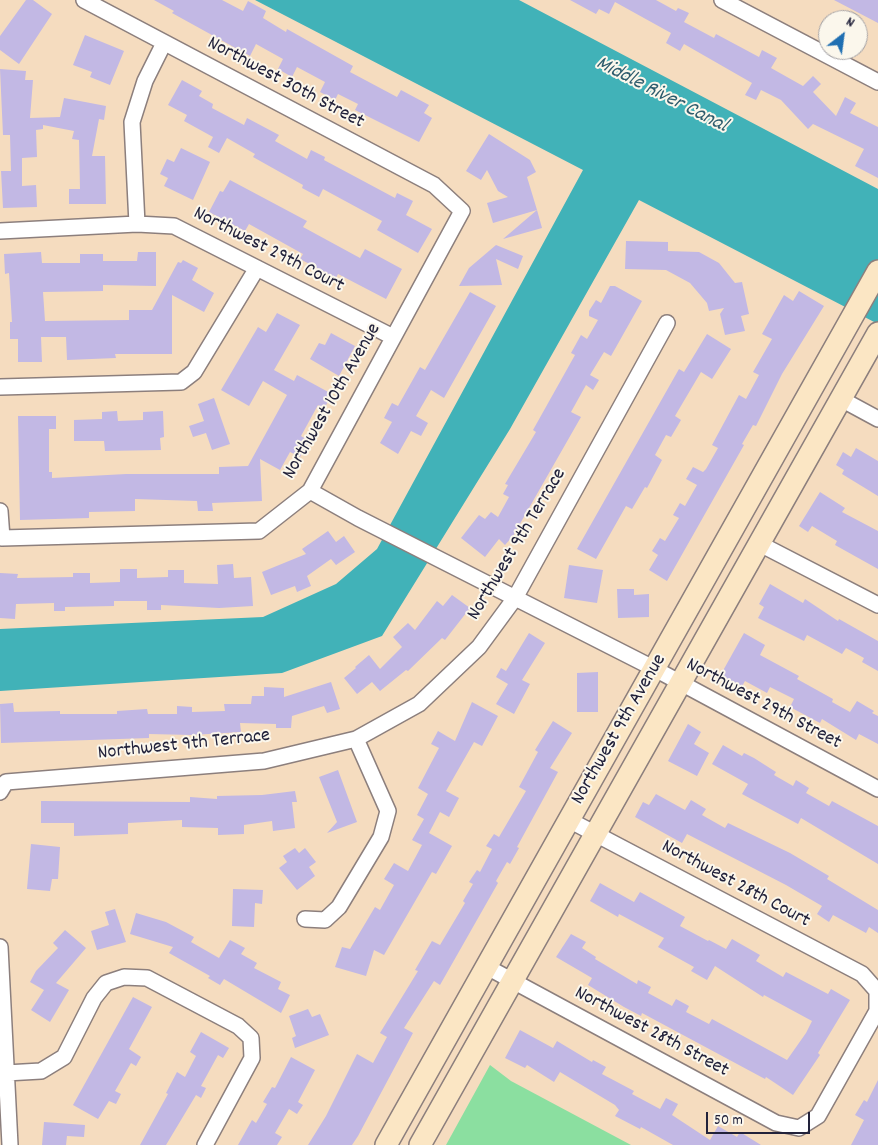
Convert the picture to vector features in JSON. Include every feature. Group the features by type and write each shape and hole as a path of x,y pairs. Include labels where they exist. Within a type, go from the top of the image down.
{"main road":[{"name":"Northwest 9th Avenue","path":"386,1145 878,271"},
{"path":"841,399 837,388 837,378 849,322"},
{"name":"Northwest 9th Avenue","path":"420,1145 514,982 878,333"}],"street":[{"name":"Northwest 30th Street","path":"84,0 434,185 462,211"},
{"path":"722,0 878,82"},
{"path":"137,224 132,122 145,81 164,43"},
{"name":"Northwest 10th Avenue","path":"0,511 2,538 259,531 310,490 462,211"},
{"name":"Northwest 29th Court","path":"0,231 137,224 174,226 393,337"},
{"path":"0,387 182,382 194,372 257,268"},
{"name":"Northwest 9th Terrace","path":"0,792 6,782 264,761 356,739 418,704 480,647 515,598 667,323"},
{"path":"841,399 878,419"},
{"name":"Northwest 29th Street","path":"310,490 358,518 454,565 655,669 878,789"},
{"path":"760,544 878,605"},
{"path":"304,919 325,920 339,907 381,837 388,810 356,739"},
{"name":"Northwest 28th Court","path":"570,820 862,974 877,991"},
{"path":"0,948 10,1145"},
{"name":"Northwest 28th Street","path":"487,967 776,1123 799,1128 818,1116 877,1011 877,991"},
{"path":"6,1073 41,1071 64,1057 94,998 106,983 124,977 147,978 238,1026 251,1038 252,1058 205,1145"}],"green space":[{"path":"490,1065 511,1081 631,1145 446,1145"}],"water":[{"name":"Middle River Canal","path":"255,0 519,0 878,189 878,324 639,200 510,429 382,636 282,673 0,691 0,629 263,617 336,584 377,549 583,170"}],"building":[{"path":"26,0 33,0 52,14 19,64 0,50 0,36"},
{"path":"154,0 222,0 243,11 248,1 266,11 263,18 286,32 287,29 353,66 350,72 397,97 401,90 429,105 424,113 432,118 419,142 355,110 358,104 338,94 335,100 320,92 325,82 297,67 292,77 278,69 283,59 256,44 250,56 172,13 174,11"},
{"path":"570,0 656,0 676,11 678,8 689,13 684,22 714,38 716,34 759,57 762,50 777,58 771,68 803,86 813,76 821,84 813,92 836,116 845,97 856,103 850,113 878,127 878,178 855,166 864,149 813,124 808,129 781,100 761,90 756,100 745,95 752,83 684,44 680,51 666,43 671,33 615,2 609,14 599,9 596,14"},
{"path":"834,0 878,0 878,23 868,18 868,10 853,10"},
{"path":"85,35 124,51 110,85 90,77 92,72 73,65"},
{"path":"0,69 26,71 25,80 33,80 30,118 60,117 64,98 106,106 104,120 99,119 92,156 105,156 106,204 69,204 69,189 80,189 79,140 72,139 74,131 43,125 43,129 36,130 37,157 22,158 22,186 36,185 37,207 3,208 1,171 11,171 10,135 3,135"},
{"path":"182,80 202,91 199,96 213,104 212,108 244,125 247,118 279,135 275,141 307,159 311,150 325,157 324,160 395,198 397,193 413,201 406,215 432,229 418,253 377,230 382,221 323,189 319,197 302,188 303,185 253,157 255,154 227,138 219,153 208,147 213,137 184,121 187,115 168,105"},
{"path":"489,134 530,160 536,172 527,177 537,210 493,223 487,203 508,197 498,191 487,170 481,180 466,171"},
{"path":"181,148 210,162 193,200 164,186 168,178 160,174 167,159 174,162"},
{"path":"230,180 307,221 303,227 360,258 365,249 402,269 386,299 338,274 336,278 300,259 303,254 249,224 245,231 209,212 220,191 223,192"},
{"path":"537,210 542,228 503,239"},
{"path":"626,241 668,242 668,251 699,252 719,263 735,283 742,282 749,314 741,316 745,331 725,335 720,314 724,308 709,311 707,303 690,283 666,270 625,269"},
{"path":"496,245 523,256 518,269 496,259 502,285 459,286 469,268"},
{"path":"41,252 42,263 80,263 80,254 103,254 103,261 137,261 138,252 156,252 156,286 103,285 103,291 43,292 45,321 129,320 129,310 152,310 178,262 181,263 183,260 198,268 192,280 214,293 204,312 172,295 172,354 115,354 116,358 67,360 66,337 41,337 42,362 18,362 18,339 10,339 10,322 12,322 9,273 5,274 4,254"},
{"path":"610,286 615,286 642,301 611,356 604,352 590,375 599,380 593,390 586,385 571,412 581,417 513,536 505,545 499,539 485,557 461,538 479,515 485,519 491,512 498,517 509,497 503,494 508,485 505,484 536,432 533,430 575,355 571,353 581,335 587,339 598,320 589,316 589,311 596,300 601,303"},
{"path":"799,291 824,306 782,374 756,426 753,425 742,444 744,445 667,581 649,570 658,555 652,551 660,538 665,541 679,518 673,515 680,503 685,506 697,485 686,479 693,467 703,472 706,469 718,448 712,445 739,395 746,399 759,375 753,372 772,339 762,334 784,295 793,301"},
{"path":"470,292 496,306 444,398 431,390 416,416 428,423 421,436 411,431 398,454 380,443 392,422 384,418 392,403 398,406 420,367 425,370"},
{"path":"277,313 300,325 274,370 294,381 297,375 332,394 324,409 318,405 301,436 309,441 300,457 290,452 280,470 260,459 262,501 212,503 213,511 198,511 197,501 135,499 135,511 89,512 89,518 20,520 18,416 56,416 56,429 49,429 49,472 52,472 52,478 126,474 219,474 219,467 248,466 287,395 263,381 249,406 221,390 258,327 266,332"},
{"path":"331,333 355,346 339,376 310,359 319,343 325,345"},
{"path":"707,334 731,349 712,379 701,372 675,416 681,420 671,437 666,435 655,455 662,460 647,488 645,487 632,509 626,506 596,559 577,549 679,369 684,372"},
{"path":"214,398 230,444 212,450 206,433 193,437 189,426 204,421 198,404"},
{"path":"117,411 118,421 143,420 143,412 163,411 164,437 160,438 161,450 105,451 104,441 74,441 74,420 102,419 102,412"},
{"path":"856,448 878,461 878,496 842,474 844,470 836,465 843,452 851,457"},
{"path":"820,492 845,508 842,512 878,531 878,569 835,545 837,541 812,526 808,532 799,526"},
{"path":"328,531 336,542 344,536 355,552 336,565 331,559 307,576 311,586 297,592 295,586 271,595 262,572 306,554 302,549"},
{"path":"233,564 234,578 251,577 253,606 219,608 161,605 161,610 147,610 147,601 114,601 114,606 65,607 65,611 54,611 54,603 16,604 15,619 0,618 0,573 18,574 17,578 73,577 73,573 90,573 90,583 120,582 120,569 137,569 137,578 168,577 168,570 184,570 184,583 218,584 217,565"},
{"path":"569,565 603,570 597,603 564,598"},
{"path":"770,584 803,603 805,599 838,621 839,619 878,641 878,671 862,662 864,658 846,648 842,654 807,635 804,641 758,618 764,607 759,604"},
{"path":"617,589 634,589 634,595 649,594 649,617 618,618"},
{"path":"452,595 470,608 445,640 442,638 408,671 406,670 380,691 372,682 357,694 344,678 369,655 380,669 402,647 393,637 408,623 415,630 437,601 443,606"},
{"path":"529,633 545,643 522,680 530,684 514,714 496,704 508,684 496,677 501,668 506,671"},
{"path":"744,633 765,645 760,655 799,676 797,679 833,699 832,702 850,712 857,701 874,711 872,713 878,716 878,744 859,734 856,740 822,719 820,723 790,707 794,699 770,687 767,693 745,681 741,688 720,676"},
{"path":"598,672 598,712 577,712 577,673"},
{"path":"331,682 340,709 327,713 324,706 292,716 291,728 276,728 276,724 240,723 241,732 192,735 149,734 149,738 1,743 0,704 13,703 14,712 60,711 60,714 117,714 117,711 147,709 148,714 177,714 177,706 192,707 192,712 225,711 224,704 251,704 252,696 264,696 264,687 284,688 284,697"},
{"path":"472,702 498,716 482,746 474,742 446,791 459,798 449,817 440,812 429,833 452,846 436,874 432,872 384,955 374,950 366,976 335,967 342,947 350,949 375,907 380,910 394,885 384,879 394,863 408,871 422,845 412,840 424,819 417,815 428,794 418,788 439,748 431,744 438,731 455,741"},
{"path":"553,721 572,733 550,768 558,772 517,847 519,848 510,864 507,862 496,881 498,883 440,985 434,981 404,1028 413,1033 358,1136 352,1145 308,1145 326,1116 357,1054 373,1063 387,1037 380,1033 418,971 415,970 432,941 440,945 465,903 463,901 473,884 469,882 477,870 480,872 492,849 486,846 494,834 499,837 526,791 519,787 538,752 535,750"},
{"path":"688,724 701,732 694,744 709,753 697,776 668,761"},
{"path":"723,745 742,756 744,753 754,758 776,772 774,775 793,786 796,780 809,788 806,793 829,806 832,801 878,826 878,864 801,818 798,824 742,794 748,784 712,764"},
{"path":"338,770 357,822 327,833 337,822 319,777"},
{"path":"295,791 297,802 292,802 295,828 273,831 272,821 244,825 244,834 218,835 218,828 182,827 182,820 128,823 128,834 74,836 74,823 41,823 41,801 190,802 190,797 217,799 217,796 262,795"},
{"path":"656,794 685,810 691,800 706,809 702,815 725,828 728,823 790,853 829,876 827,879 878,910 878,933 869,927 866,933 833,915 829,922 817,914 822,906 786,885 687,834 682,843 635,817 643,802 649,805"},
{"path":"31,844 60,847 58,879 52,879 50,891 27,889"},
{"path":"295,848 299,853 305,848 316,862 309,867 315,876 297,890 279,868 287,862 283,856"},
{"path":"600,883 634,902 640,892 685,917 680,926 708,941 726,949 732,939 760,955 756,961 783,977 786,972 828,994 831,989 850,1000 818,1053 820,1055 793,1095 766,1077 765,1079 642,1013 641,1016 624,1007 588,985 592,978 556,957 571,934 586,942 582,948 596,957 595,959 637,984 638,980 651,987 648,993 672,1006 676,999 689,1006 686,1012 709,1024 712,1019 787,1060 806,1033 812,1021 764,995 763,997 715,966 707,980 691,971 694,967 658,947 664,938 619,914 618,917 590,901"},
{"path":"233,889 263,890 262,904 255,903 254,927 232,926"},
{"path":"115,909 126,942 97,950 91,931 109,925 105,912"},
{"path":"136,913 166,922 194,937 191,942 219,958 230,940 245,948 241,954 257,963 254,968 281,982 278,989 290,995 281,1013 224,979 220,985 208,978 210,976 169,953 173,947 130,934"},
{"path":"65,930 86,948 56,983 69,990 50,1022 31,1010 44,990 30,982 36,971 58,948 53,943"},
{"path":"133,997 152,1007 129,1049 141,1057 136,1066 131,1063 115,1091 121,1094 116,1104 109,1101 98,1119 73,1105"},
{"path":"308,1009 312,1017 320,1014 329,1035 295,1048 292,1038 296,1036 289,1016"},
{"path":"520,1030 553,1048 557,1041 592,1062 593,1060 606,1067 602,1074 634,1091 632,1094 660,1109 666,1098 678,1104 672,1115 710,1140 718,1126 737,1137 740,1132 761,1145 673,1145 641,1127 640,1129 615,1116 619,1110 615,1105 560,1072 554,1082 527,1065 525,1068 505,1058"},
{"path":"201,1032 229,1048 223,1058 218,1055 201,1086 206,1088 201,1098 196,1095 166,1145 140,1145 168,1094 166,1093 177,1072 185,1077 196,1056 190,1052"},
{"path":"291,1057 315,1070 298,1102 303,1105 297,1114 289,1109 275,1133 282,1137 277,1145 238,1145 252,1120 256,1123 267,1104 263,1102 272,1087 275,1088"},
{"path":"878,1080 878,1145 851,1145 864,1120 855,1115 864,1100 867,1102"},
{"path":"44,1122 85,1125 84,1137 67,1136 66,1145 42,1145"}]}
